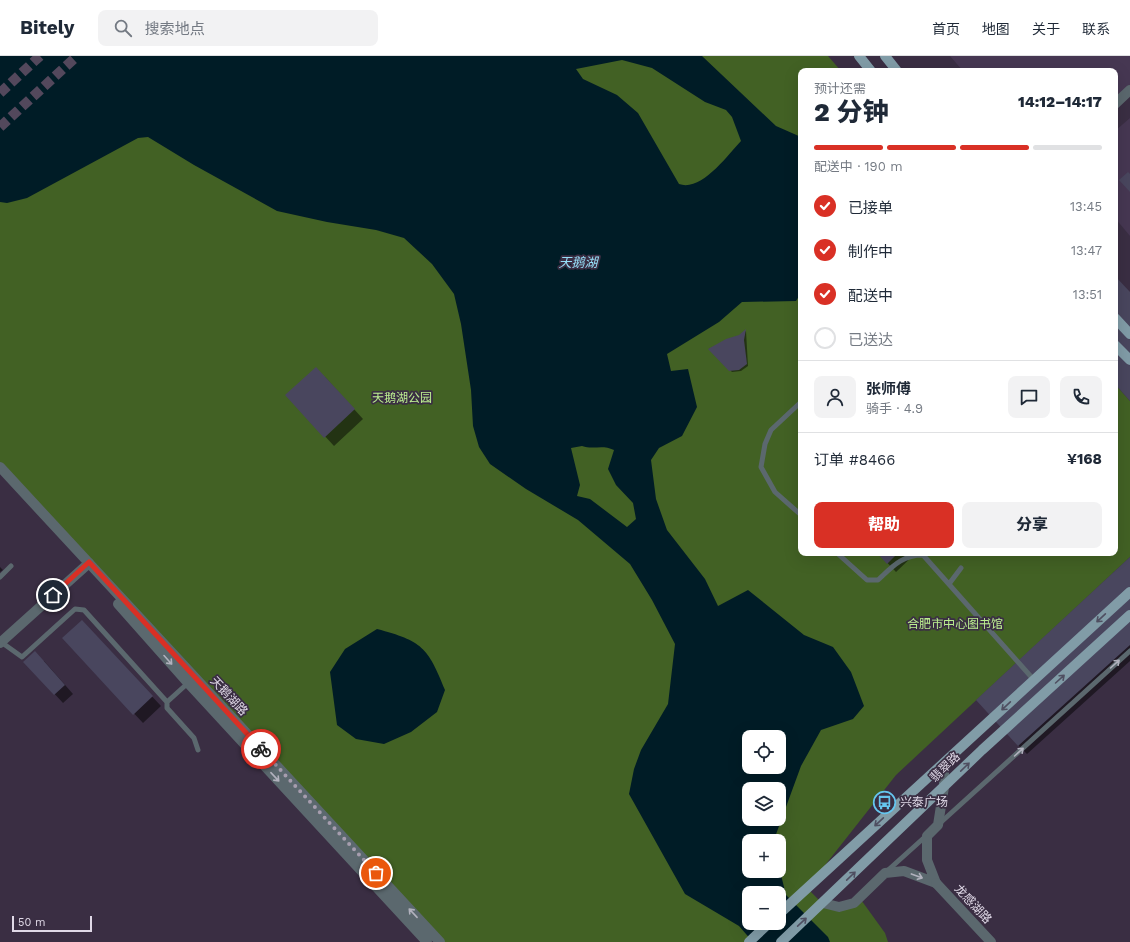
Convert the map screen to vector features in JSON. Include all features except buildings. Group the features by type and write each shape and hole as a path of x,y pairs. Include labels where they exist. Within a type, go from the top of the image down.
{"main road":[{"path":"859,56 869,68"},
{"path":"885,56 895,68"},
{"path":"1118,321 1130,334"},
{"path":"1118,347 1130,360"},
{"name":"翡翠路","path":"786,908 1130,592"},
{"name":"翡翠路","path":"781,942 944,787 1130,615"},
{"path":"749,942 762,930"}],"street":[{"path":"1118,101 1130,90"},
{"name":"天鹅湖路","path":"0,467 188,683 427,942"},
{"name":"天鹅湖路","path":"0,476 86,564 440,942"},
{"path":"1,642 86,564"},
{"path":"936,883 927,860 927,836 938,825 944,787 944,763"},
{"path":"822,903 839,907 854,903 885,872 904,871 936,883"},
{"name":"龙感湖路","path":"936,883 991,942"}],"lane":[{"path":"798,405 771,430 765,444 761,467 775,492 798,511"},
{"path":"840,556 867,580 878,580 895,564 909,556"},
{"path":"924,556 1034,680"},
{"path":"0,577 11,566"},
{"path":"949,584 961,568"},
{"path":"1,642 22,657 75,609 84,610 167,702"},
{"path":"938,825 1130,651"},
{"path":"188,683 167,702 166,708 194,738 198,750"},
{"path":"885,872 927,836"}],"shaded area":[{"path":"950,56 1130,56 1130,90 1118,101 1118,68 960,68"},
{"path":"1130,118 1130,236 1118,222 1118,128"}],"green space":[{"name":"天鹅湖公园","path":"0,56 828,56 838,68 798,68 798,556 1118,556 1118,387 1130,401 1130,557 896,775 807,888 822,903 839,907 859,897 885,933 888,942 440,942 0,467"}],"water":[{"name":"天鹅湖","path":"0,56 702,56 776,126 798,136 798,298 796,301 742,302 719,322 667,354 671,371 688,369 697,407 682,436 659,448 651,460 656,499 667,530 705,579 718,606 748,590 804,635 833,647 851,672 864,706 853,719 821,730 801,766 786,807 786,782 742,782 742,826 779,826 776,834 742,834 742,878 782,878 784,886 742,886 742,929 739,926 685,894 629,794 634,769 641,750 668,704 675,644 652,600 630,564 578,520 526,489 490,464 479,447 473,426 471,390 461,324 454,294 432,264 404,238 376,230 327,222 277,211 194,165 148,137 138,138 27,198 7,203 0,202","holes":["622,60 652,68 705,102 726,110 732,117 741,141 713,171 696,183 687,185 679,184 638,113 617,95 583,79 576,69","582,446 606,447 614,450 608,469 616,485 633,503 636,519 627,527 590,499 577,496 580,485 571,448"]},
{"path":"377,629 414,642 422,648 434,664 445,690 437,712 411,732 384,744 356,739 337,725 330,672 345,649"},
{"name":"天鹅湖","path":"786,895 828,937 830,942 753,942 742,930 786,930"}],"tunnel":[{"path":"0,93 40,56"},
{"path":"0,127 77,56"}],"way so far":[{"path":"261,749 376,873"}],"place":[{"name":"兴泰广场","path":"885,802"}],"route":[{"path":"53,595 89,562 261,749"}],"park label":[{"name":"合肥市中心图书馆","path":"955,624"}]}
